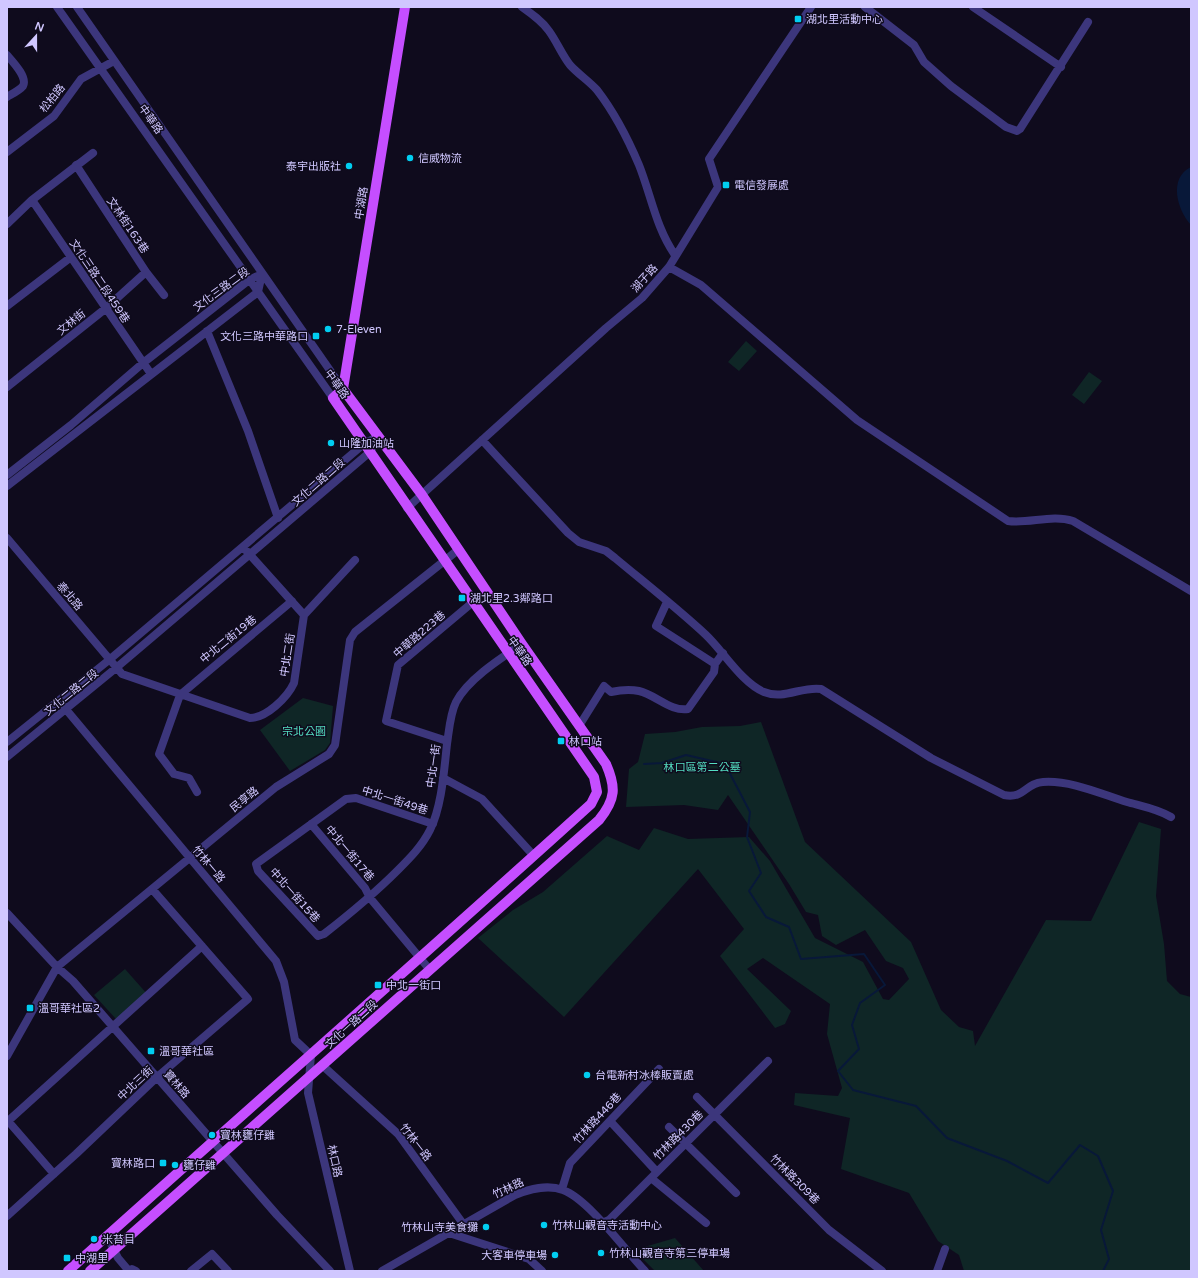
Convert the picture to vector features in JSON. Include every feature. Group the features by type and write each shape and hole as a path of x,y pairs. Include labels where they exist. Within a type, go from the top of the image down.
{"main road":[{"name":"中湖路","path":"343,389 405,7"},
{"path":"333,398 343,389"},
{"name":"中華路","path":"343,389 422,495 522,644 606,764"},
{"name":"中華路","path":"333,398 365,443 407,508 444,559 594,777"},
{"name":"文化一路二段","path":"90,1271 599,820 609,807 614,792 611,777 606,764"},
{"name":"文化一路二段","path":"68,1271 212,1141 420,959 591,804 597,792 594,777"},
{"path":"311,1055 322,1066"}],"street":[{"name":"中華路","path":"57,7 333,398"},
{"name":"中華路","path":"77,7 343,389"},
{"path":"522,7 539,20 550,32 568,62 588,80 610,109 624,134 638,165 660,227 675,255"},
{"name":"湖子路","path":"407,508 606,328 642,298 669,267 718,187 709,159 811,7"},
{"path":"864,7 914,45 924,62 951,86 1006,127 1017,131 1020,129 1088,22"},
{"path":"973,7 1061,66"},
{"path":"7,55 23,77 24,82 23,86 7,98"},
{"name":"松柏路","path":"7,152 54,116 81,79 114,61"},
{"path":"7,224 32,200 93,153"},
{"name":"文林街163巷","path":"76,165 146,272 164,295"},
{"name":"文化三路二段459巷","path":"32,200 71,256 105,309 151,374"},
{"path":"7,306 71,256"},
{"path":"669,267 701,285 857,420 1008,521 1019,522 1064,518 1073,521 1159,574 1191,591"},
{"name":"文林街","path":"8,384 105,309 146,272"},
{"name":"文化三路二段","path":"7,475 71,425 143,363 249,280 262,274"},
{"name":"文化三路二段","path":"258,292 262,274"},
{"path":"7,486 258,292"},
{"path":"207,331 248,431 278,518"},
{"name":"文化二路二段","path":"7,742 109,660 365,443 379,436"},
{"name":"文化二路二段","path":"7,757 67,710 370,452 379,436"},
{"path":"482,440 568,533 585,545 606,552 706,635 730,663 753,685 764,692 779,695 811,688 821,689 931,758 1004,795 1014,797 1021,794 1034,784 1051,782 1080,788 1156,810 1171,817"},
{"name":"泰北路","path":"7,538 116,668"},
{"path":"243,547 304,615 355,560"},
{"name":"民享路","path":"7,1056 57,967 276,787 329,754 335,745 350,640 355,632 444,559 458,550"},
{"name":"中北二街19巷","path":"180,695 292,601"},
{"name":"中華路223巷","path":"447,741 386,721 398,664 473,602"},
{"path":"667,602 656,626 715,664"},
{"name":"中北二街","path":"116,668 122,674 180,695 250,718 258,718 291,690 294,683 304,615"},
{"name":"中北一街","path":"318,936 324,934 370,898 420,848 433,824 443,778 447,741 456,703 480,676 522,644"},
{"path":"579,726 604,686 611,692 621,690 639,691 681,710 688,709 714,672 715,664 723,653"},
{"path":"180,695 159,754 174,774 189,778 197,792"},
{"name":"竹林一路","path":"59,701 276,961 284,982 295,1040 311,1055"},
{"path":"443,778 482,799 534,856"},
{"name":"中北一街49巷","path":"311,824 346,799 356,798 433,824"},
{"name":"中北一街17巷","path":"311,824 365,888 370,898"},
{"name":"中北一街15巷","path":"311,824 256,864 258,871 318,936"},
{"name":"中北三街","path":"7,1216 156,1078 248,998 152,889"},
{"path":"370,898 430,970"},
{"name":"寶林路","path":"7,913 57,967 73,980 156,1078 277,1215 330,1271"},
{"path":"54,1174 8,1122 202,946"},
{"name":"林口路","path":"311,1055 308,1093 350,1271"},
{"name":"竹林路430巷","path":"602,1223 610,1220 768,1061"},
{"name":"竹林一路","path":"322,1066 398,1134 464,1225"},
{"name":"竹林路446巷","path":"562,1189 570,1163 659,1068"},
{"name":"竹林路309巷","path":"697,1097 829,1230 882,1271"},
{"path":"610,1121 657,1172"},
{"path":"669,1127 686,1142 736,1193"},
{"path":"651,1178 706,1223"},
{"name":"竹林路","path":"382,1271 464,1225 487,1210 527,1190 550,1187 562,1189 578,1199 602,1223 645,1271"},
{"path":"449,1233 529,1260 542,1271"},
{"path":"107,1236 114,1250 129,1271 132,1269 136,1271"},
{"path":"937,1271 945,1249"},
{"path":"191,1271 212,1254 228,1271"}],"green space":[{"path":"746,341 757,351 739,371 728,362"},
{"path":"1089,372 1102,381 1084,404 1072,395"},
{"name":"宗北公園","path":"303,698 333,706 330,743 325,750 290,771 260,730"},
{"name":"林口區第二公墓","path":"761,722 805,842 911,942 941,1010 959,1027 973,1031 975,1046 1046,920 1091,921 1139,822 1161,829 1156,896 1164,944 1167,981 1180,994 1191,997 1191,1271 964,1271 959,1255 938,1241 909,1193 841,1169 850,1118 794,1105 795,1093 838,1096 842,1088 827,1034 830,1004 763,958 747,969 791,1011 785,1024 775,1028 720,956 744,929 698,869 564,1017 478,938 513,910 543,892 607,836 639,850 654,828 688,839 749,837 770,861 815,938 863,962 883,999 889,1000 909,979 903,968 886,961 865,930 836,945 822,936 818,915 806,912 789,884 728,795 718,810 684,805 626,807 629,769 638,762 645,734 675,732 702,727 740,726"},
{"path":"125,969 148,995 116,1019 94,995"},
{"path":"675,1238 704,1271 655,1271 634,1250"}],"water":[{"path":"1191,167 1191,225 1186,219 1179,203 1177,186 1179,179 1184,172"}],"waterway":[{"path":"644,764 662,763 686,755 725,764 750,812 747,837 761,873 749,891 766,917 789,927 801,959 864,954 885,985 860,1003 852,1025 859,1049 838,1071 853,1090 916,1106 947,1138 1007,1161 1048,1183 1080,1145 1098,1156 1113,1191 1101,1230 1109,1259 1103,1271"}],"place":[{"name":"湖北里活動中心","path":"798,19"},
{"name":"信威物流","path":"410,158"},
{"name":"泰宇出版社","path":"349,166"},
{"name":"電信發展處","path":"726,185"},
{"name":"7-Eleven","path":"328,329"},
{"name":"文化三路中華路口","path":"316,336"},
{"name":"山隆加油站","path":"331,443"},
{"name":"湖北里2.3鄰路口","path":"462,598"},
{"name":"林口站","path":"561,741"},
{"name":"中北一街口","path":"378,985"},
{"name":"溫哥華社區2","path":"30,1008"},
{"name":"溫哥華社區","path":"151,1051"},
{"name":"台電新村冰棒販賣處","path":"587,1075"},
{"name":"寶林甕仔雞","path":"212,1135"},
{"name":"寶林路口","path":"163,1163"},
{"name":"甕仔雞","path":"175,1165"},
{"name":"竹林山觀音寺活動中心","path":"544,1225"},
{"name":"竹林山寺美食攤","path":"486,1227"},
{"name":"米苔目","path":"94,1239"},
{"name":"竹林山觀音寺第三停車場","path":"601,1253"},
{"name":"大客車停車場","path":"555,1255"},
{"name":"中湖里","path":"67,1258"}]}
